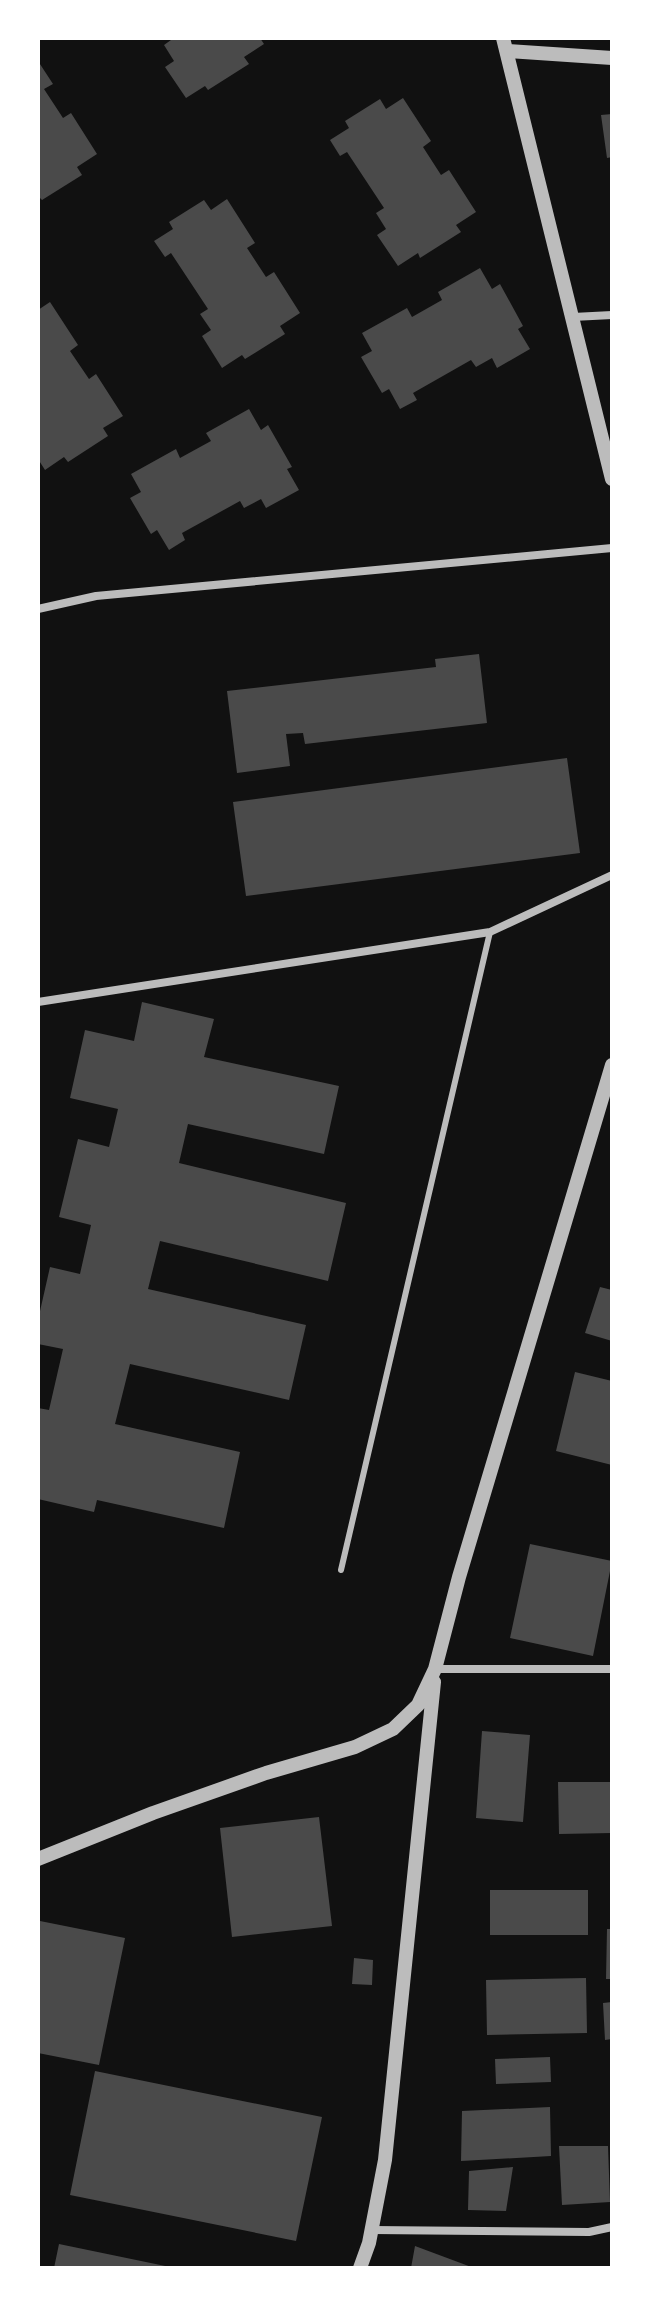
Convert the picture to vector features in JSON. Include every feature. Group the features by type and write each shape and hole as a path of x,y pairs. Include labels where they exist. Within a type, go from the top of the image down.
{"street":[{"path":"612,58 506,44 612,479"},
{"path":"573,317 612,315"},
{"path":"38,609 96,596 612,548"},
{"path":"38,1002 490,932 612,875"},
{"path":"360,2268 372,2230 385,2160 435,1669 612,1065"},
{"path":"435,1669 612,1669"},
{"path":"38,1859 153,1813 266,1773 355,1747 393,1729 418,1705 435,1669"},
{"path":"372,2230 589,2232 612,2227"}],"lane":[{"path":"341,1570 490,932"}],"building":[{"path":"170,38 260,38 264,44 244,57 249,64 208,90 205,86 186,98 165,67 174,61 164,45"},
{"path":"38,61 53,84 44,89 63,118 71,113 97,154 77,167 82,175 42,200 38,196"},
{"path":"403,98 431,141 423,147 441,175 449,170 476,212 456,225 461,232 420,258 418,253 398,266 377,235 386,229 376,213 384,208 347,152 340,156 330,140 349,128 345,121 380,99 386,109"},
{"path":"612,114 612,157 607,158 601,115"},
{"path":"227,199 255,243 247,248 266,277 274,272 300,313 280,326 285,334 245,359 242,355 222,368 202,336 211,330 200,314 208,309 171,253 165,257 154,241 173,229 169,222 204,200 211,210"},
{"path":"480,268 492,289 500,284 523,326 518,329 530,349 497,368 492,358 476,367 471,360 413,393 417,400 400,409 389,389 382,393 361,357 372,351 362,333 407,308 412,317 442,300 438,292"},
{"path":"50,302 78,345 70,351 89,379 96,374 123,416 103,428 108,436 68,462 64,457 45,470 38,459 38,310"},
{"path":"249,409 261,430 268,425 292,467 287,469 299,490 266,508 261,499 244,508 240,501 182,533 185,540 169,550 157,530 151,534 130,498 141,492 131,474 176,449 180,458 211,441 206,433"},
{"path":"479,654 487,723 305,744 303,733 286,734 290,766 237,773 227,691 436,667 435,659"},
{"path":"567,758 580,853 246,896 233,802"},
{"path":"142,1002 214,1019 204,1057 339,1086 324,1154 188,1124 179,1163 346,1203 328,1281 160,1241 148,1289 306,1325 289,1400 130,1364 115,1424 240,1452 224,1528 97,1500 94,1512 38,1499 38,1408 49,1410 63,1349 38,1344 38,1320 50,1267 80,1274 91,1225 59,1217 78,1139 109,1147 118,1109 70,1098 85,1030 134,1041"},
{"path":"600,1287 612,1290 612,1341 585,1333"},
{"path":"575,1372 612,1381 612,1465 556,1451"},
{"path":"530,1544 612,1561 593,1656 510,1638"},
{"path":"482,1731 530,1735 523,1822 476,1818"},
{"path":"558,1782 612,1782 612,1833 559,1834"},
{"path":"319,1817 332,1926 232,1937 220,1828"},
{"path":"490,1890 588,1890 588,1935 490,1935"},
{"path":"40,1921 125,1938 99,2065 38,2053"},
{"path":"607,1929 612,1929 612,1979 606,1979"},
{"path":"354,1958 373,1960 372,1985 352,1984"},
{"path":"586,1978 587,2033 487,2035 486,1980"},
{"path":"612,2002 612,2039 605,2040 603,2003"},
{"path":"550,2057 551,2082 496,2084 495,2059"},
{"path":"95,2071 322,2117 296,2241 70,2195"},
{"path":"550,2107 551,2156 461,2161 462,2111"},
{"path":"559,2146 608,2146 610,2202 562,2205"},
{"path":"513,2167 506,2211 468,2210 469,2171"},
{"path":"59,2244 170,2267 170,2268 54,2268"},
{"path":"415,2246 474,2268 411,2268"}]}
